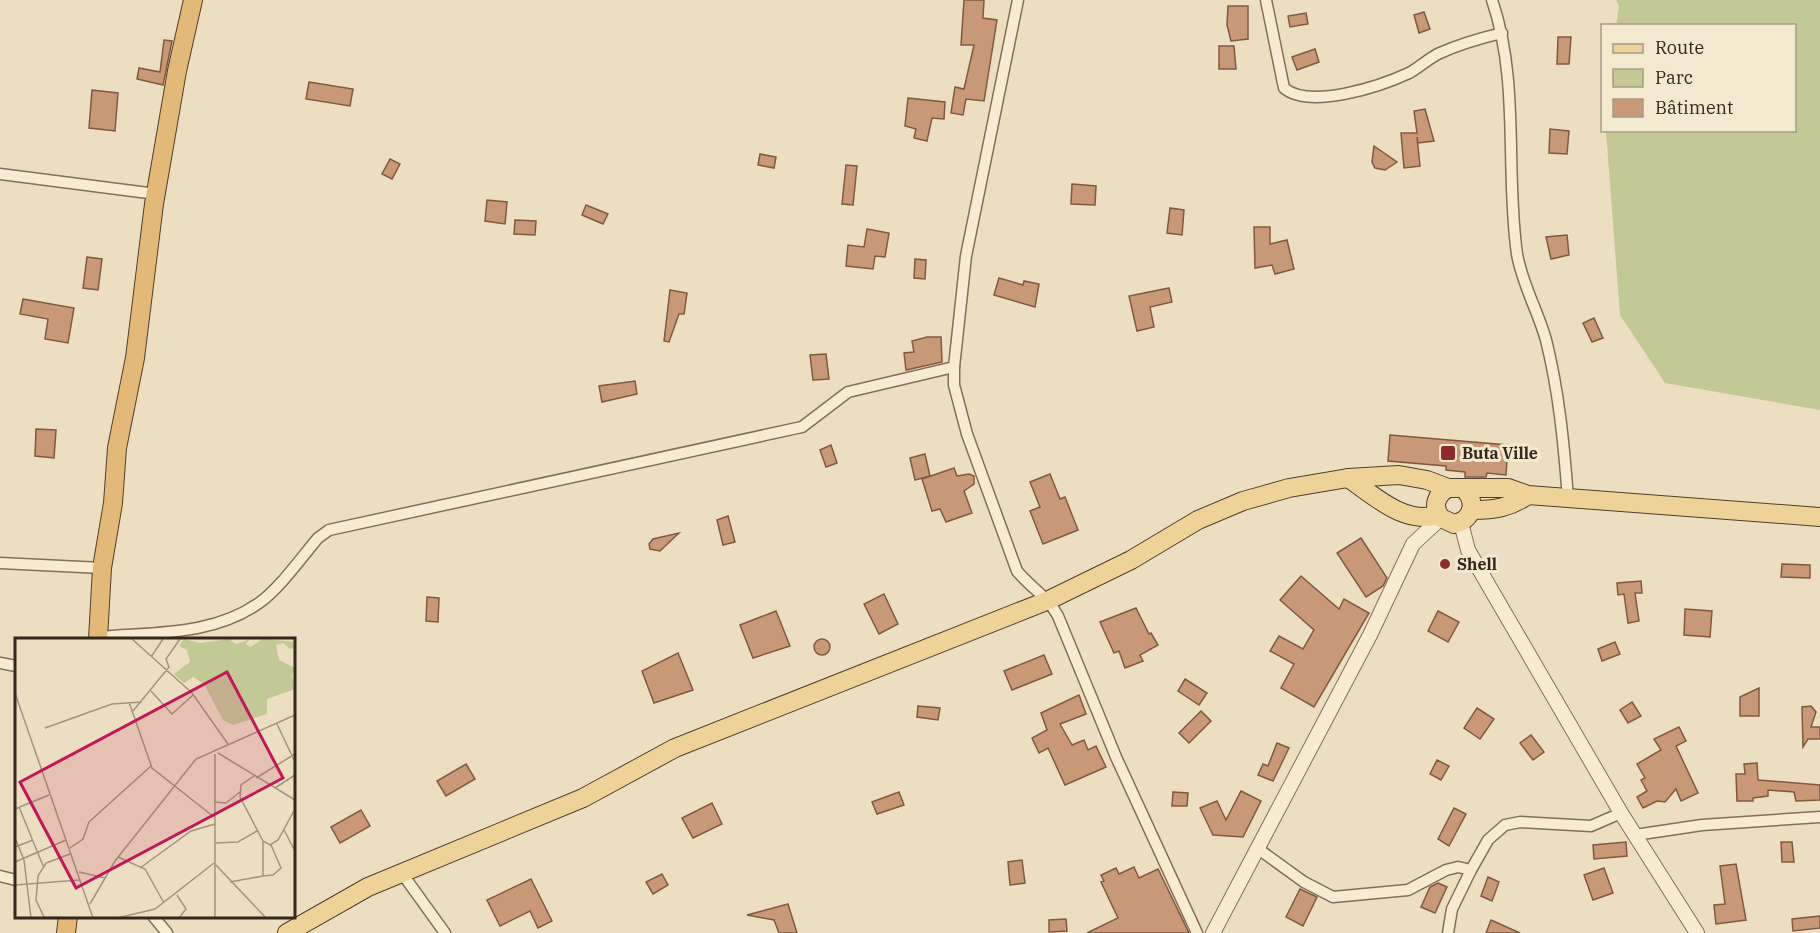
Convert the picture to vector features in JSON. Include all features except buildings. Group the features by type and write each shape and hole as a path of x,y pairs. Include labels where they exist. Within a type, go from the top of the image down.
{"highway":[{"path":"99,638 102,568 113,503 117,448 136,347 156,194 177,71 193,0"},
{"path":"66,933 68,918"}],"main road":[{"path":"287,933 343,900 401,872 465,849 583,798 675,748 1049,600 1131,560 1198,520 1243,501 1288,488 1348,478 1400,475 1456,488 1508,488 1528,495 1820,517"},
{"path":"1348,478 1398,512 1424,519 1440,517 1454,524 1467,516 1510,507 1528,495"},
{"path":"1456,488 1473,502 1467,516"},
{"path":"1440,517 1437,499 1456,488"}],"street":[{"path":"1018,0 966,256 954,385 967,434 1017,571 1028,585 1049,600 1066,634 1116,757 1197,933"},
{"path":"1266,0 1284,88 1291,94 1338,96 1385,84 1411,72 1436,54 1502,33"},
{"path":"1492,0 1502,33 1512,131 1517,254 1550,360 1562,426 1568,498"},
{"path":"0,174 156,194"},
{"path":"99,638 196,630 228,620 260,602 318,538 329,530 802,427 848,392 954,367"},
{"path":"1467,516 1467,550 1621,813 1697,933"},
{"path":"1213,933 1370,635 1413,544 1440,517"},
{"path":"0,563 102,568"},
{"path":"0,663 15,666"},
{"path":"1448,933 1452,909 1472,870 1488,840 1505,825 1520,822 1591,826 1621,813"},
{"path":"1635,835 1702,825 1820,817"},
{"path":"1257,848 1304,882 1333,897 1408,890 1446,870 1458,867 1472,870"},
{"path":"401,872 445,933"},
{"path":"0,876 15,880"},
{"path":"155,918 167,933"}],"green space":[{"path":"1616,0 1820,0 1820,410 1665,383 1620,315 1606,132 1796,132 1796,24 1616,24 1619,6"}],"place":[{"name":"Buta Ville","path":"1448,453"},
{"name":"Shell","path":"1445,564"}]}
